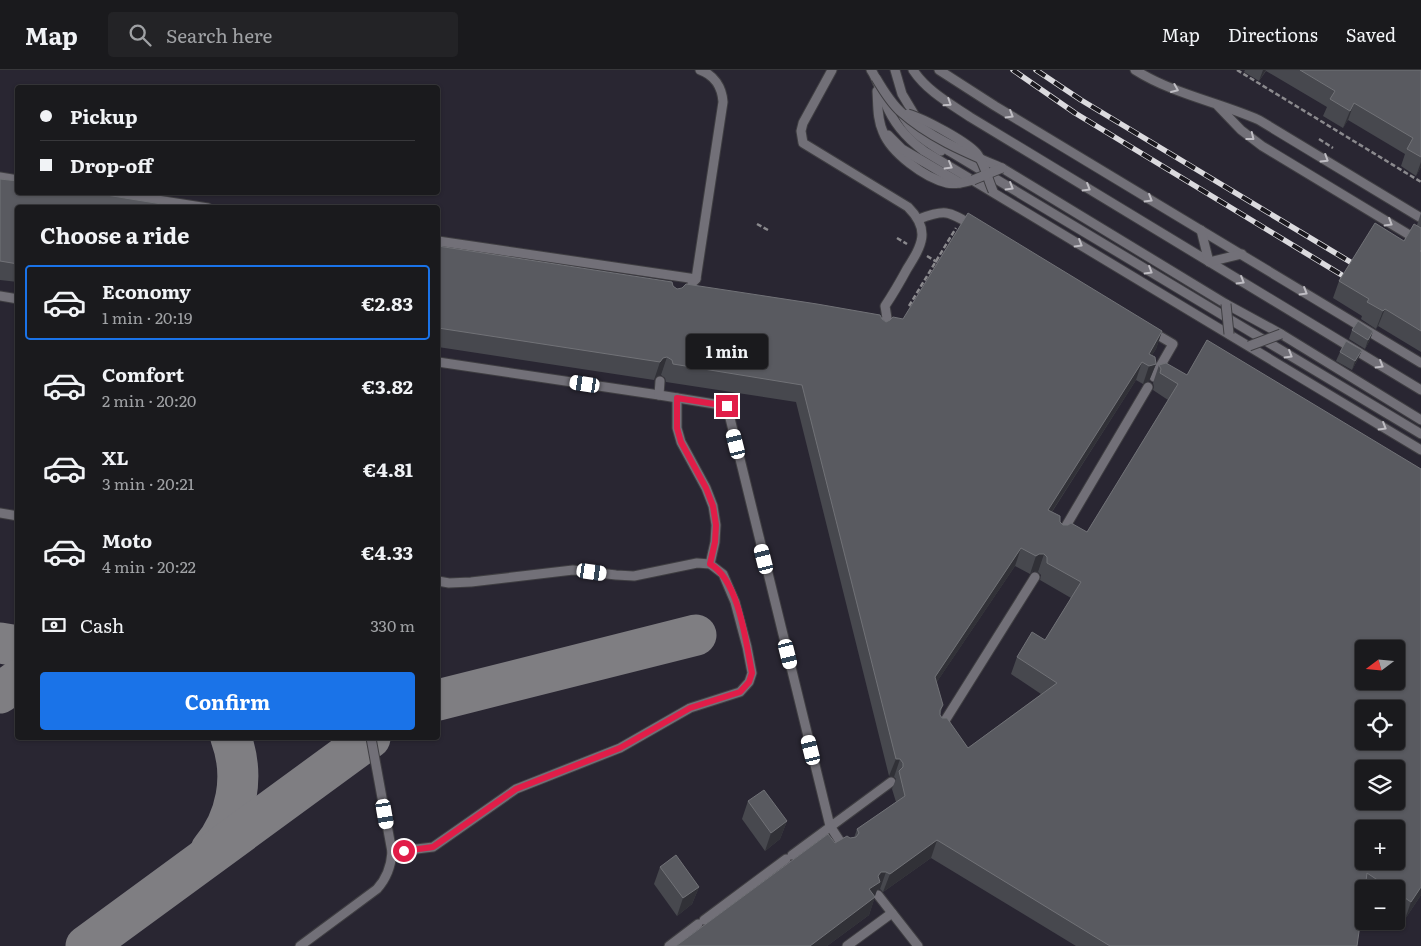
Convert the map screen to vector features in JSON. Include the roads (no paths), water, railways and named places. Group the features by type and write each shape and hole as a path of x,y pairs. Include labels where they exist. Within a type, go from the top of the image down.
{"lane":[{"path":"684,290 696,279 723,102 718,84 710,75 700,70"},
{"path":"832,70 803,122 801,131 803,143 908,207 919,219 923,236 921,245 885,306 887,318 880,333"},
{"path":"895,70 902,94 911,112 928,134 949,151 1421,434"},
{"path":"913,70 935,94 970,117 1421,390"},
{"path":"939,70 995,106 1421,363"},
{"path":"1135,70 1147,78 1184,93 1244,113 1283,133 1421,218"},
{"path":"874,74 883,133 896,153 935,178 948,183 974,180 1002,168"},
{"path":"874,74 911,129 920,139"},
{"path":"874,74 890,114 900,131 914,144 1421,450"},
{"path":"1216,104 1241,130 1262,146 1421,242"},
{"path":"901,112 928,122 972,149 980,159 993,191"},
{"path":"890,114 920,139 986,175"},
{"path":"980,159 1002,168 1226,304 1281,334 1421,420"},
{"path":"0,177 15,180"},
{"path":"125,195 189,205"},
{"path":"919,219 940,212 952,213 977,228"},
{"path":"1201,230 1209,262"},
{"path":"440,241 696,279"},
{"path":"1209,262 1242,254"},
{"path":"0,296 15,298"},
{"path":"1226,304 1229,334"},
{"path":"1139,324 1173,344 1154,377"},
{"path":"1248,346 1281,334"},
{"path":"440,362 727,406 830,826 846,850"},
{"path":"659,395 660,381"},
{"path":"1060,537 1148,387"},
{"path":"677,398 677,428 681,442 706,488 713,506 716,525 715,542 710,564"},
{"path":"0,513 15,516"},
{"path":"392,852 433,847 516,789 620,748 690,708 732,695 745,688 752,673 739,612 727,581 716,567 710,564 697,563 634,576 573,570 459,583 440,581"},
{"path":"939,730 1035,577"},
{"path":"303,945 377,889 389,871 392,852 371,740"},
{"path":"669,946 891,782"},
{"path":"878,896 918,946"},
{"path":"848,946 892,913"}],"railway":[{"path":"1013,70 1075,113 1355,283"},
{"path":"1036,70 1081,100 1362,269"}]}
